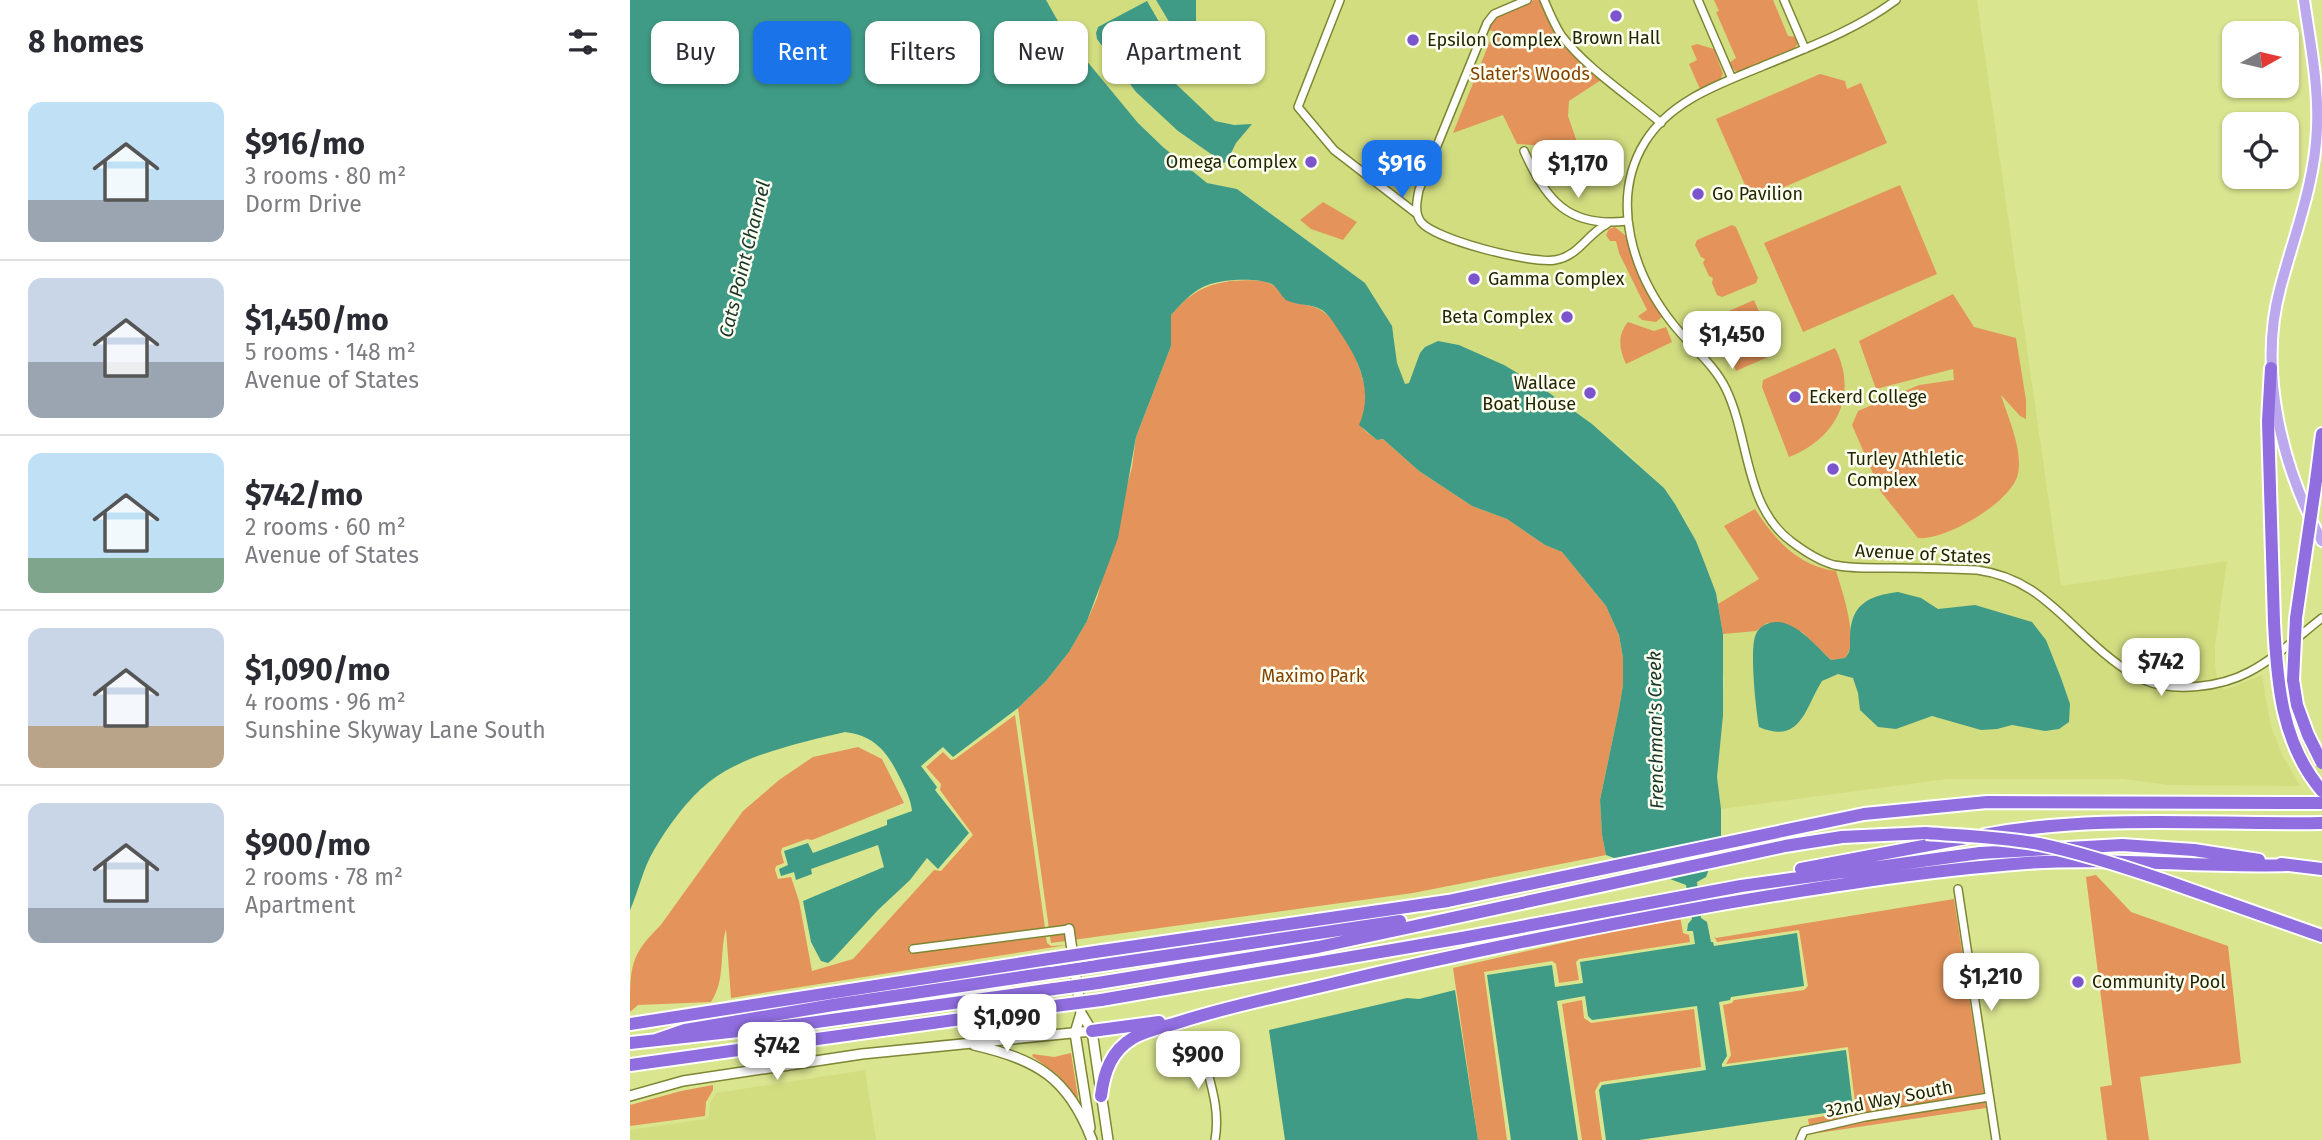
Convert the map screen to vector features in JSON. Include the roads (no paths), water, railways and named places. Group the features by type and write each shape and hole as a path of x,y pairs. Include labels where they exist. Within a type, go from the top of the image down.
{"highway":[{"path":"2270,368 2269,422 2277,681 2291,736 2322,791"},
{"path":"2322,434 2296,618 2293,680 2301,715 2322,763"},
{"path":"630,1024 1448,901 1864,814 1961,804 2044,802 2322,803"},
{"path":"1758,883 1787,872 2011,830 2053,825 2107,821 2322,823"},
{"path":"630,1043 682,1039 1098,983 1318,947 1742,855 1842,837 1926,834 1995,838 2037,844 2092,856 2322,936"},
{"path":"630,1065 1101,1000 1462,938 1758,883 1968,854 2122,845 2194,850 2322,869"},
{"path":"1101,1096 1107,1066 1123,1045 1146,1032 1201,1015 1479,950 1743,900 1906,874 2029,863 2138,860 2242,866 2288,865"},
{"path":"656,1040 685,1030 832,1005 1398,921 1425,923"},
{"path":"1092,1031 1201,1015"}],"main road":[{"path":"2304,0 2318,127 2304,212 2279,291 2271,331 2270,368 2283,443 2292,473 2300,498 2322,541"}],"street":[{"path":"1340,0 1298,107 1334,150 1418,214"},
{"path":"1527,0 1494,14 1487,23 1419,190 1416,202 1420,221 1433,231 1505,255 1529,260 1554,260 1570,255 1604,225"},
{"path":"1544,0 1562,35 1576,50 1661,122"},
{"path":"1698,0 1732,79"},
{"path":"1784,0 1804,49"},
{"name":"Avenue of States","path":"1896,0 1852,28 1695,96 1661,122 1636,158 1627,198 1627,221 1634,251 1650,287 1671,321 1720,378 1727,392 1754,487 1763,506 1782,533 1812,555 1832,564 1855,568 1977,570 1996,573 2037,593 2116,663 2146,681 2184,687 2216,684 2251,671 2322,618"},
{"path":"1524,151 1534,175 1556,205 1604,225 1627,221"},
{"path":"1958,889 1996,1140"},
{"path":"914,949 1069,929 1081,1013 1092,1031 1108,1140"},
{"path":"1081,1013 1075,1033 1092,1140"},
{"path":"630,1096 683,1080 862,1054 1092,1031"},
{"path":"965,1043 1013,1055 1049,1075 1074,1104 1092,1140"},
{"path":"1210,1052 1205,1062 1214,1095 1217,1120 1215,1140"},
{"name":"32nd Way South","path":"1800,1140 1804,1132 1865,1117 1989,1097"}],"water":[{"path":"630,0 1046,0 1058,21 994,21 994,84 1088,84 1088,62 1102,79 1102,84 1106,84 1138,123 1207,183 1237,189 1365,283 1392,326 1397,363 1405,384 1409,383 1420,353 1425,347 1438,341 1459,345 1504,365 1541,387 1592,424 1664,488 1696,541 1716,593 1723,634 1723,715 1717,777 1721,837 1706,877 1697,882 1701,918 1707,922 1714,946 1797,933 1804,986 1731,997 1730,1000 1719,1002 1727,1056 1722,1067 1846,1050 1853,1109 1639,1140 1606,1140 1599,1090 1602,1085 1706,1070 1697,1006 1592,1020 1588,1016 1585,996 1557,1001 1578,1140 1511,1140 1487,975 1552,965 1555,987 1583,983 1580,962 1695,944 1693,931 1687,931 1692,919 1686,885 1606,855 1600,800 1623,685 1623,658 1619,635 1606,606 1562,552 1545,545 1507,519 1472,506 1419,471 1383,439 1377,440 1359,425 1365,400 1362,376 1353,353 1332,321 1322,310 1286,300 1272,284 1257,280 1209,284 1190,296 1171,315 1171,346 1136,437 1118,538 1087,621 1069,652 1046,681 1018,708 953,757 943,747 921,766 937,787 935,790 969,833 938,869 927,858 910,880 833,959 828,963 821,961 811,942 803,901 884,867 878,845 811,869 812,874 796,880 794,872 781,876 779,869 788,865 784,851 808,843 813,853 887,825 887,820 912,811 905,788 886,754 865,737 845,732 755,757 709,782 686,805 659,841 647,864 630,910"},
{"path":"1156,0 1196,0 1196,21 1169,21"},
{"path":"1147,1 1159,21 1109,21"},
{"path":"1102,25 1102,46 1097,39 1098,27"},
{"path":"1130,84 1176,84 1215,121 1234,125 1252,124 1224,163 1178,131"},
{"path":"1898,592 1921,598 1938,609 1975,605 2032,622 2046,640 2061,678 2070,704 2069,722 2059,729 2045,731 2012,725 1981,730 1932,716 1896,729 1878,727 1860,710 1853,678 1838,674 1822,681 1806,712 1793,727 1784,731 1773,731 1759,727 1753,652 1756,634 1764,625 1784,623 1804,634 1831,660 1845,658 1849,651 1851,626 1858,609 1870,599"},
{"path":"1455,990 1478,1140 1285,1140 1269,1030 1407,998 1419,999"}],"place":[{"name":"Brown Hall","path":"1616,16"},
{"name":"Epsilon Complex","path":"1413,40"},
{"name":"Omega Complex","path":"1311,162"},
{"name":"Go Pavilion","path":"1698,194"},
{"name":"Gamma Complex","path":"1474,279"},
{"name":"Beta Complex","path":"1567,317"},
{"name":"Wallace Boat House","path":"1590,393"},
{"name":"Eckerd College","path":"1795,397"},
{"name":"Turley Athletic Complex","path":"1833,469"},
{"name":"Community Pool","path":"2078,982"}],"park label":[{"name":"Slater's Woods","path":"1530,74"},
{"name":"Maximo Park","path":"1313,676"}],"water label":[{"name":"Cats Point Channel","path":"744,259"},
{"name":"Frenchman's Creek","path":"1655,730"}]}
